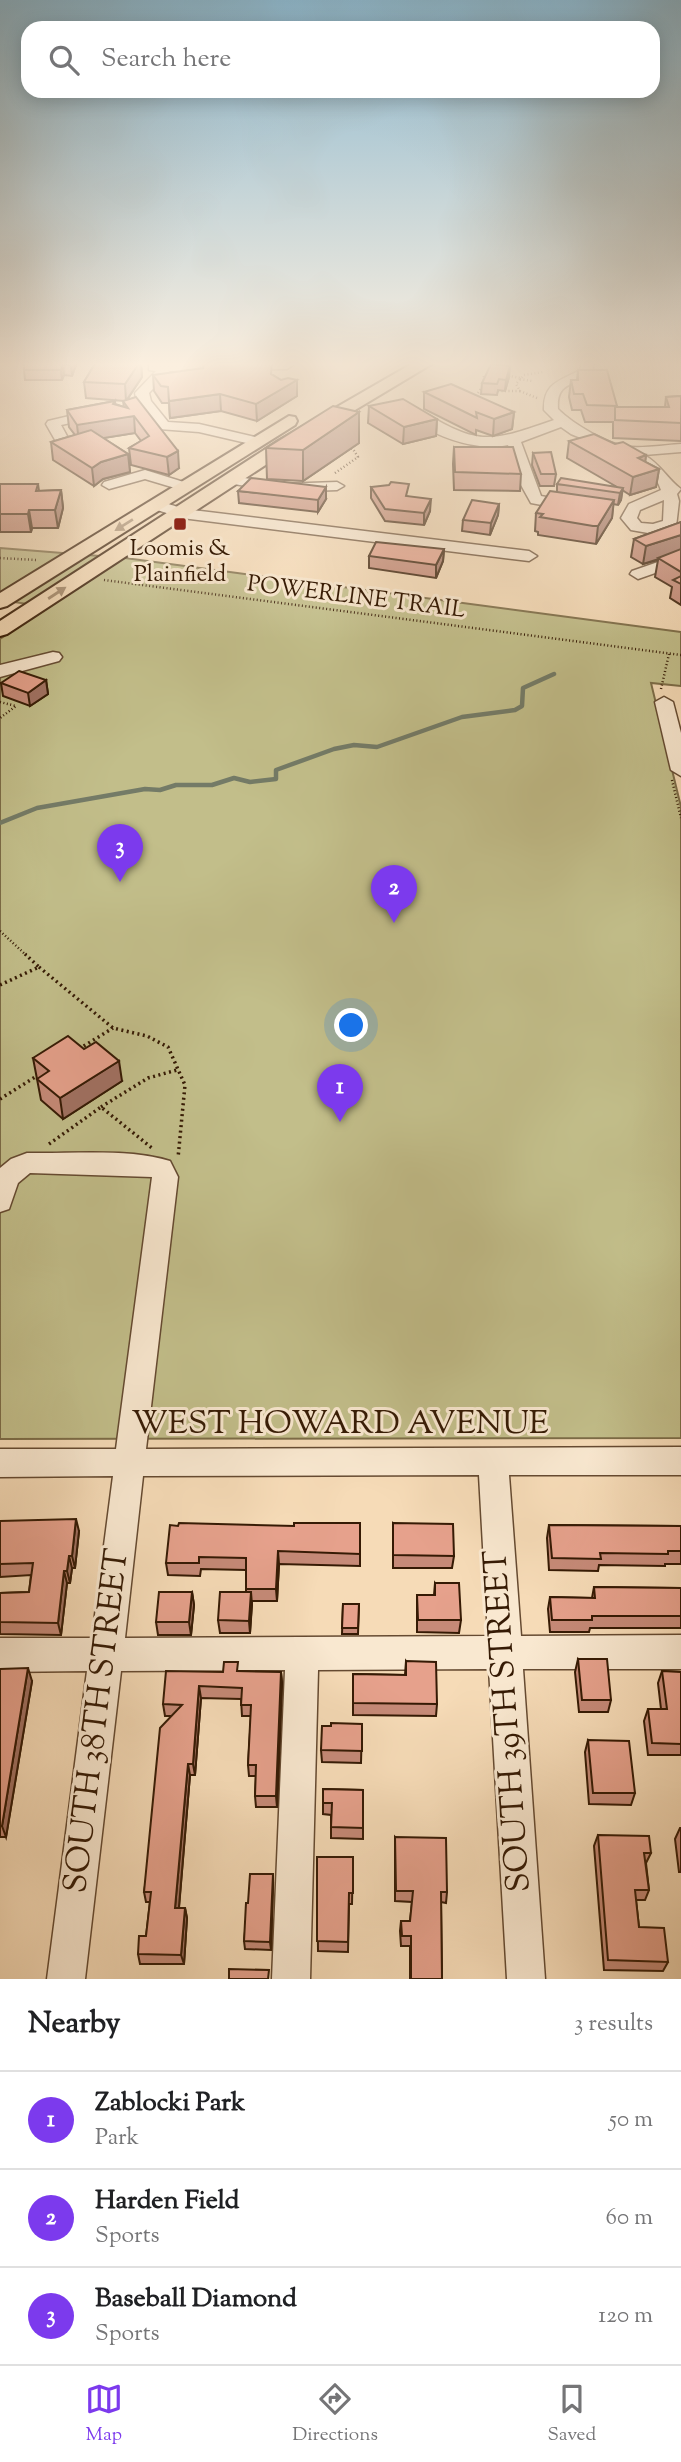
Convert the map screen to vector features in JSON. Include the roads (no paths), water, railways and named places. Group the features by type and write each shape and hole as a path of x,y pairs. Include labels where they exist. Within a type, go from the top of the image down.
{"main road":[{"path":"0,602 235,454"},
{"path":"0,630 271,454"}],"street":[{"path":"520,454 527,487 536,500 589,508"},
{"path":"639,454 667,469 677,497 671,524 665,528"},
{"path":"109,485 145,474 185,487"},
{"path":"233,480 280,488 332,482"},
{"path":"677,497 634,507 623,513 636,527 665,528 681,538"},
{"path":"156,505 182,513 529,556"},
{"path":"638,574 681,559"},
{"path":"0,672 7,667 45,662 53,657"},
{"path":"664,702 681,770"},
{"name":"SOUTH 38TH STREET","path":"0,1202 4,1179 12,1169 27,1163 141,1165 161,1168 165,1177 66,1979"},
{"name":"WEST HOWARD AVENUE","path":"0,1463 681,1461"},
{"name":"SOUTH 39TH STREET","path":"494,1462 503,1652 526,1979"},
{"path":"0,1655 681,1652"},
{"path":"291,1979 302,1654"}],"waterway":[{"path":"0,823 37,808 145,789 160,790 176,785 212,785 234,778 250,782 276,779 276,770 334,749 354,745 377,747 462,717 515,710 522,706 523,688 554,674"}],"place":[{"name":"Loomis & Plainfield","path":"180,524"},
{"name":"Baseball Diamond","path":"120,882"},
{"name":"Harden Field","path":"394,923"},
{"name":"Zablocki Park","path":"340,1122"}]}
